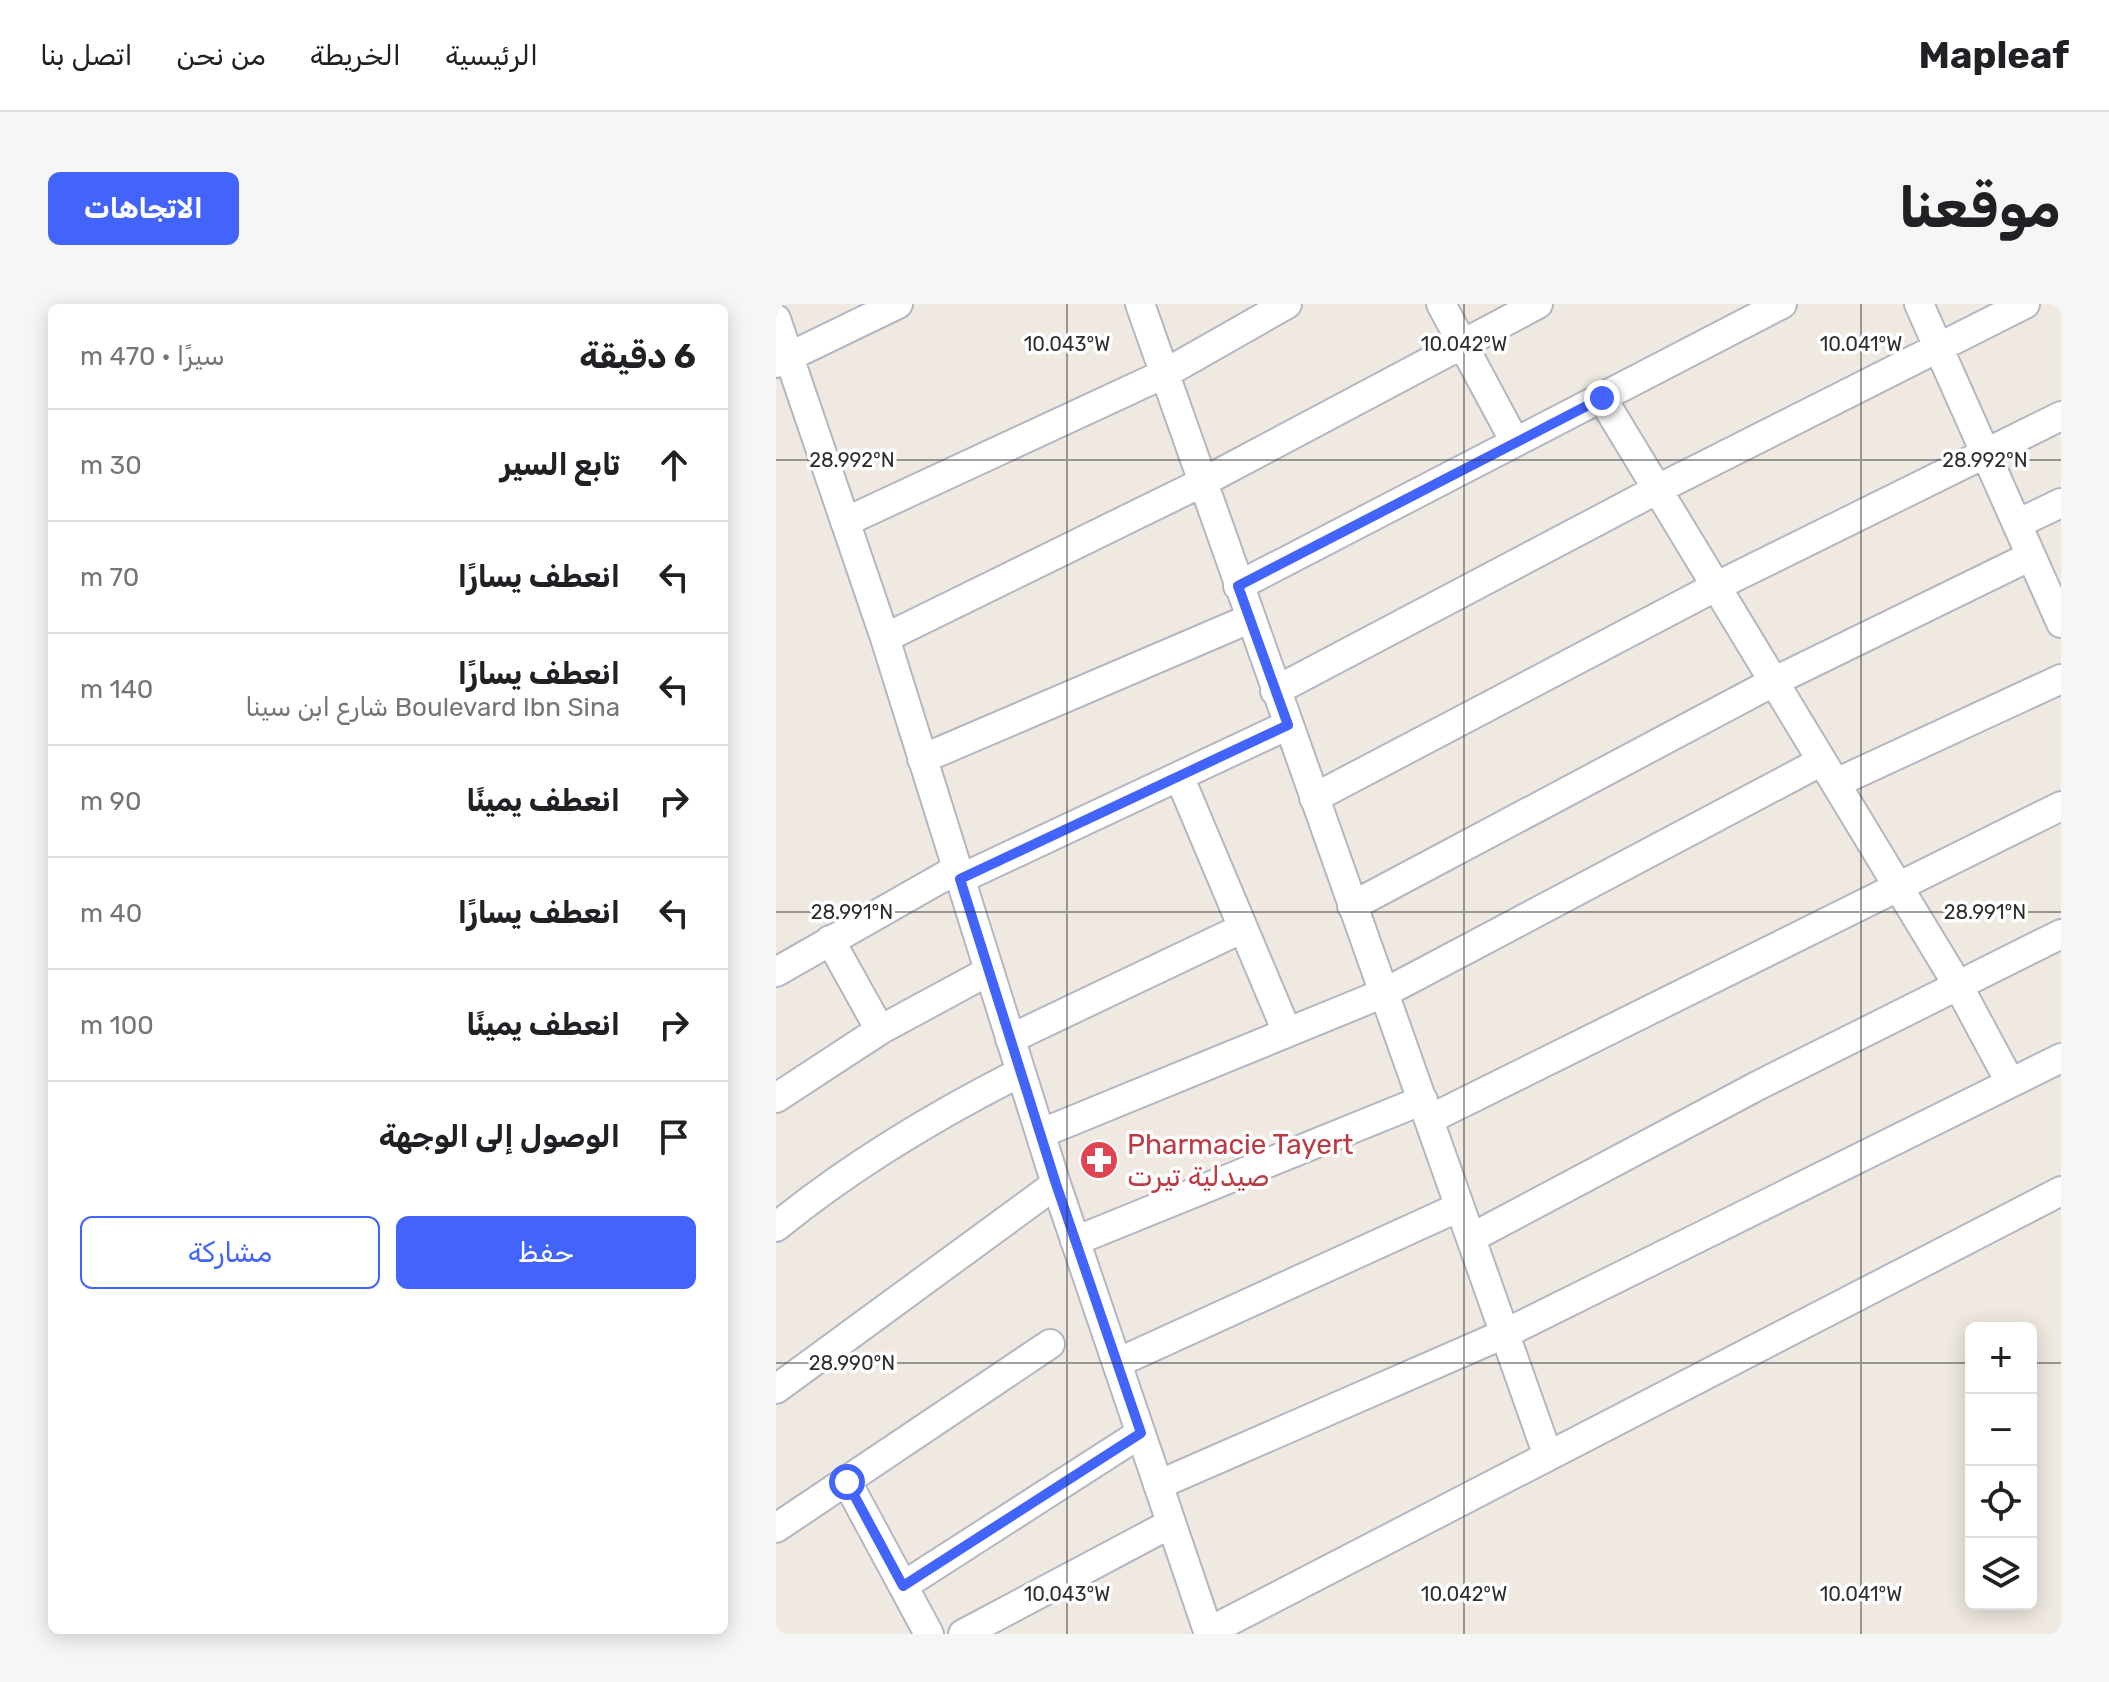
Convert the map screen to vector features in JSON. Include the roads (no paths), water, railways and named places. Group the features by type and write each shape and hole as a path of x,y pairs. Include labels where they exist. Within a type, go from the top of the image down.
{"street":[{"path":"782,360 898,304"},
{"path":"1140,304 1249,619 1548,1456"},
{"path":"1441,304 1515,442"},
{"path":"885,638 1201,483 1538,304"},
{"path":"1238,586 1782,304"},
{"path":"1919,304 2061,623"},
{"path":"1275,691 1658,489 2025,304"},
{"path":"845,522 1164,374 1273,307"},
{"path":"776,319 782,360 845,522 885,638 1056,1184 1208,1633 2061,1191"},
{"path":"1602,398 1959,987 2010,1082"},
{"path":"1314,798 1717,586 2061,416"},
{"path":"2017,524 2061,503"},
{"path":"1352,906 1775,681 2031,556"},
{"path":"922,759 1249,619"},
{"path":"1042,1133 1384,993 1829,772 2061,679"},
{"path":"776,972 830,940 958,874 1288,725"},
{"path":"1179,776 1287,1032"},
{"path":"1075,1241 1426,1110 2061,806"},
{"path":"1010,1039 1243,928"},
{"path":"1471,1238 1759,1085 2061,934"},
{"path":"830,940 880,1030"},
{"path":"776,1098 880,1030 989,971"},
{"path":"1158,1485 1504,1334 2061,1058"},
{"path":"776,1227 826,1187 934,1116 1021,1072"},
{"path":"776,1389 1056,1184"},
{"path":"1117,1363 1459,1207"},
{"path":"776,1528 1050,1344"},
{"path":"903,1586 1141,1433"},
{"path":"847,1482 929,1634"},
{"path":"963,1634 1170,1524"}],"place":[{"name":"Pharmacie Tayert صيدلية تيرت","path":"1099,1160"}]}
